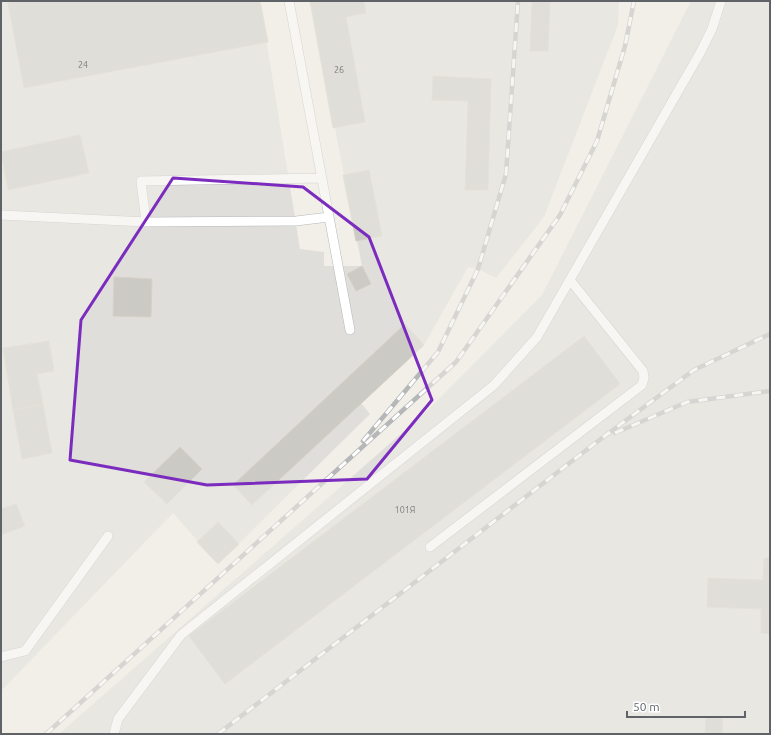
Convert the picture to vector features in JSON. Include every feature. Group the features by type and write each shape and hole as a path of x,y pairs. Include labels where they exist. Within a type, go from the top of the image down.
{"lane":[{"path":"289,1 350,330"},
{"path":"114,734 118,719 181,635 494,385 537,337 700,53 712,28 721,1"},
{"path":"146,222 141,181 322,178"},
{"path":"1,215 146,222 296,221 329,217"},
{"path":"430,547 642,385 644,378 643,371 570,280"},
{"path":"1,657 25,651 108,536"}],"highlighted area":[{"path":"173,178 303,187 369,237 432,400 367,479 207,485 70,460 81,320"}],"shaded area":[{"path":"1,1 260,1 300,249 324,252 324,266 362,266 310,1 619,1 618,25 544,217 496,278 478,269 468,267 424,345 361,403 370,414 218,564 173,513 1,691"},
{"path":"691,1 770,1 770,734 59,734 428,410 542,295"}],"building":[{"path":"17,1 260,1 268,42 24,88 8,3"},
{"path":"310,1 364,1 366,13 346,17 365,122 333,128"},
{"path":"532,2 550,2 548,51 530,51"},
{"path":"433,76 491,79 488,190 465,190 468,101 432,100"},
{"path":"80,135 89,173 8,190 1,152"},
{"path":"369,170 382,236 356,241 343,175"},
{"path":"362,266 371,284 356,291 347,274"},
{"path":"114,277 152,279 151,317 113,316"},
{"path":"405,324 424,345 252,505 233,485"},
{"path":"584,336 620,384 225,684 189,636"},
{"path":"49,341 54,371 37,374 43,404 13,410 3,348"},
{"path":"43,404 52,453 22,459 13,410"},
{"path":"180,447 202,469 167,504 144,482"},
{"path":"16,504 25,526 1,535 1,509"},
{"path":"218,522 239,544 218,564 197,542"},
{"path":"764,558 770,558 770,634 761,633 761,609 707,607 708,578 763,580"},
{"path":"706,717 723,719 722,734 705,734"}],"railway":[{"path":"363,441 438,352 478,269 506,174 518,1"},
{"path":"46,734 456,362 560,215 597,141 625,46 634,1"},
{"path":"218,734 602,438 694,370 770,334"},
{"path":"615,433 687,402 770,391"}]}
